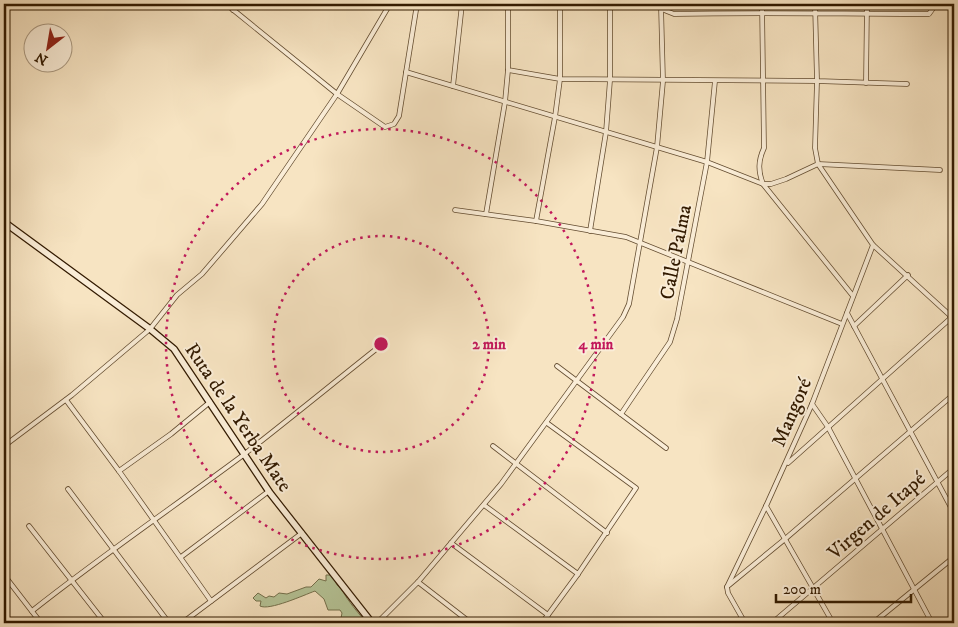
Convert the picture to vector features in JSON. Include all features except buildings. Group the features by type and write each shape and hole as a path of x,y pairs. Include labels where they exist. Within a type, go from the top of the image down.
{"main road":[{"name":"Ruta de la Yerba Mate","path":"4,222 169,344 178,354 269,491 372,623"}],"street":[{"path":"226,4 337,94 385,127 394,124 399,116 418,4"},
{"path":"233,10 241,4"},
{"path":"4,446 66,400 150,329 177,295 208,266 262,204 337,94 390,4"},
{"path":"453,86 462,4"},
{"path":"486,214 505,102 508,70 508,4"},
{"path":"536,221 560,79 560,4"},
{"path":"590,231 606,132 610,80 610,4"},
{"path":"762,4 764,148 760,157 759,172 763,184 853,296"},
{"path":"785,465 953,318 873,245 818,164 815,148 815,4"},
{"path":"866,82 867,4"},
{"path":"661,5 666,12 674,14 762,12 815,15 929,14 934,4"},
{"path":"377,623 418,582 517,464 578,381 623,316 629,304 657,147 664,80 661,5"},
{"path":"508,70 560,79 816,80 907,84"},
{"path":"406,72 707,162 763,184 771,184 786,179 818,164 940,170"},
{"name":"Calle Palma","path":"620,414 670,342 677,319 707,162 715,81"},
{"path":"455,210 536,221 626,237 842,324"},
{"name":"Mangoré","path":"727,587 812,404 873,245"},
{"path":"854,326 908,275"},
{"path":"846,312 954,513"},
{"path":"32,611 113,548 154,521 244,454 375,350"},
{"path":"557,366 666,448"},
{"path":"745,623 728,593 727,587 785,540 910,430 954,394"},
{"path":"66,400 211,601"},
{"path":"119,471 210,402"},
{"path":"812,404 828,427 932,623"},
{"path":"542,623 607,533 636,488 547,424"},
{"path":"493,446 607,533"},
{"name":"Virgen de Itapé","path":"772,623 884,530 954,468"},
{"path":"68,489 169,623"},
{"path":"181,557 269,491"},
{"path":"484,505 578,574"},
{"path":"766,506 833,623"},
{"path":"30,526 105,623"},
{"path":"182,623 302,533"},
{"path":"451,543 548,615"},
{"path":"873,623 954,557"},
{"path":"4,575 41,623"},
{"path":"418,582 467,622"}],"green space":[{"path":"326,575 335,575 336,584 367,623 324,623 341,618 342,613 340,610 328,610 324,599 315,591 287,602 264,607 260,606 261,601 256,601 253,598 258,593 266,598 269,596 274,597 279,593 287,594 311,587 319,579 326,581"}]}
